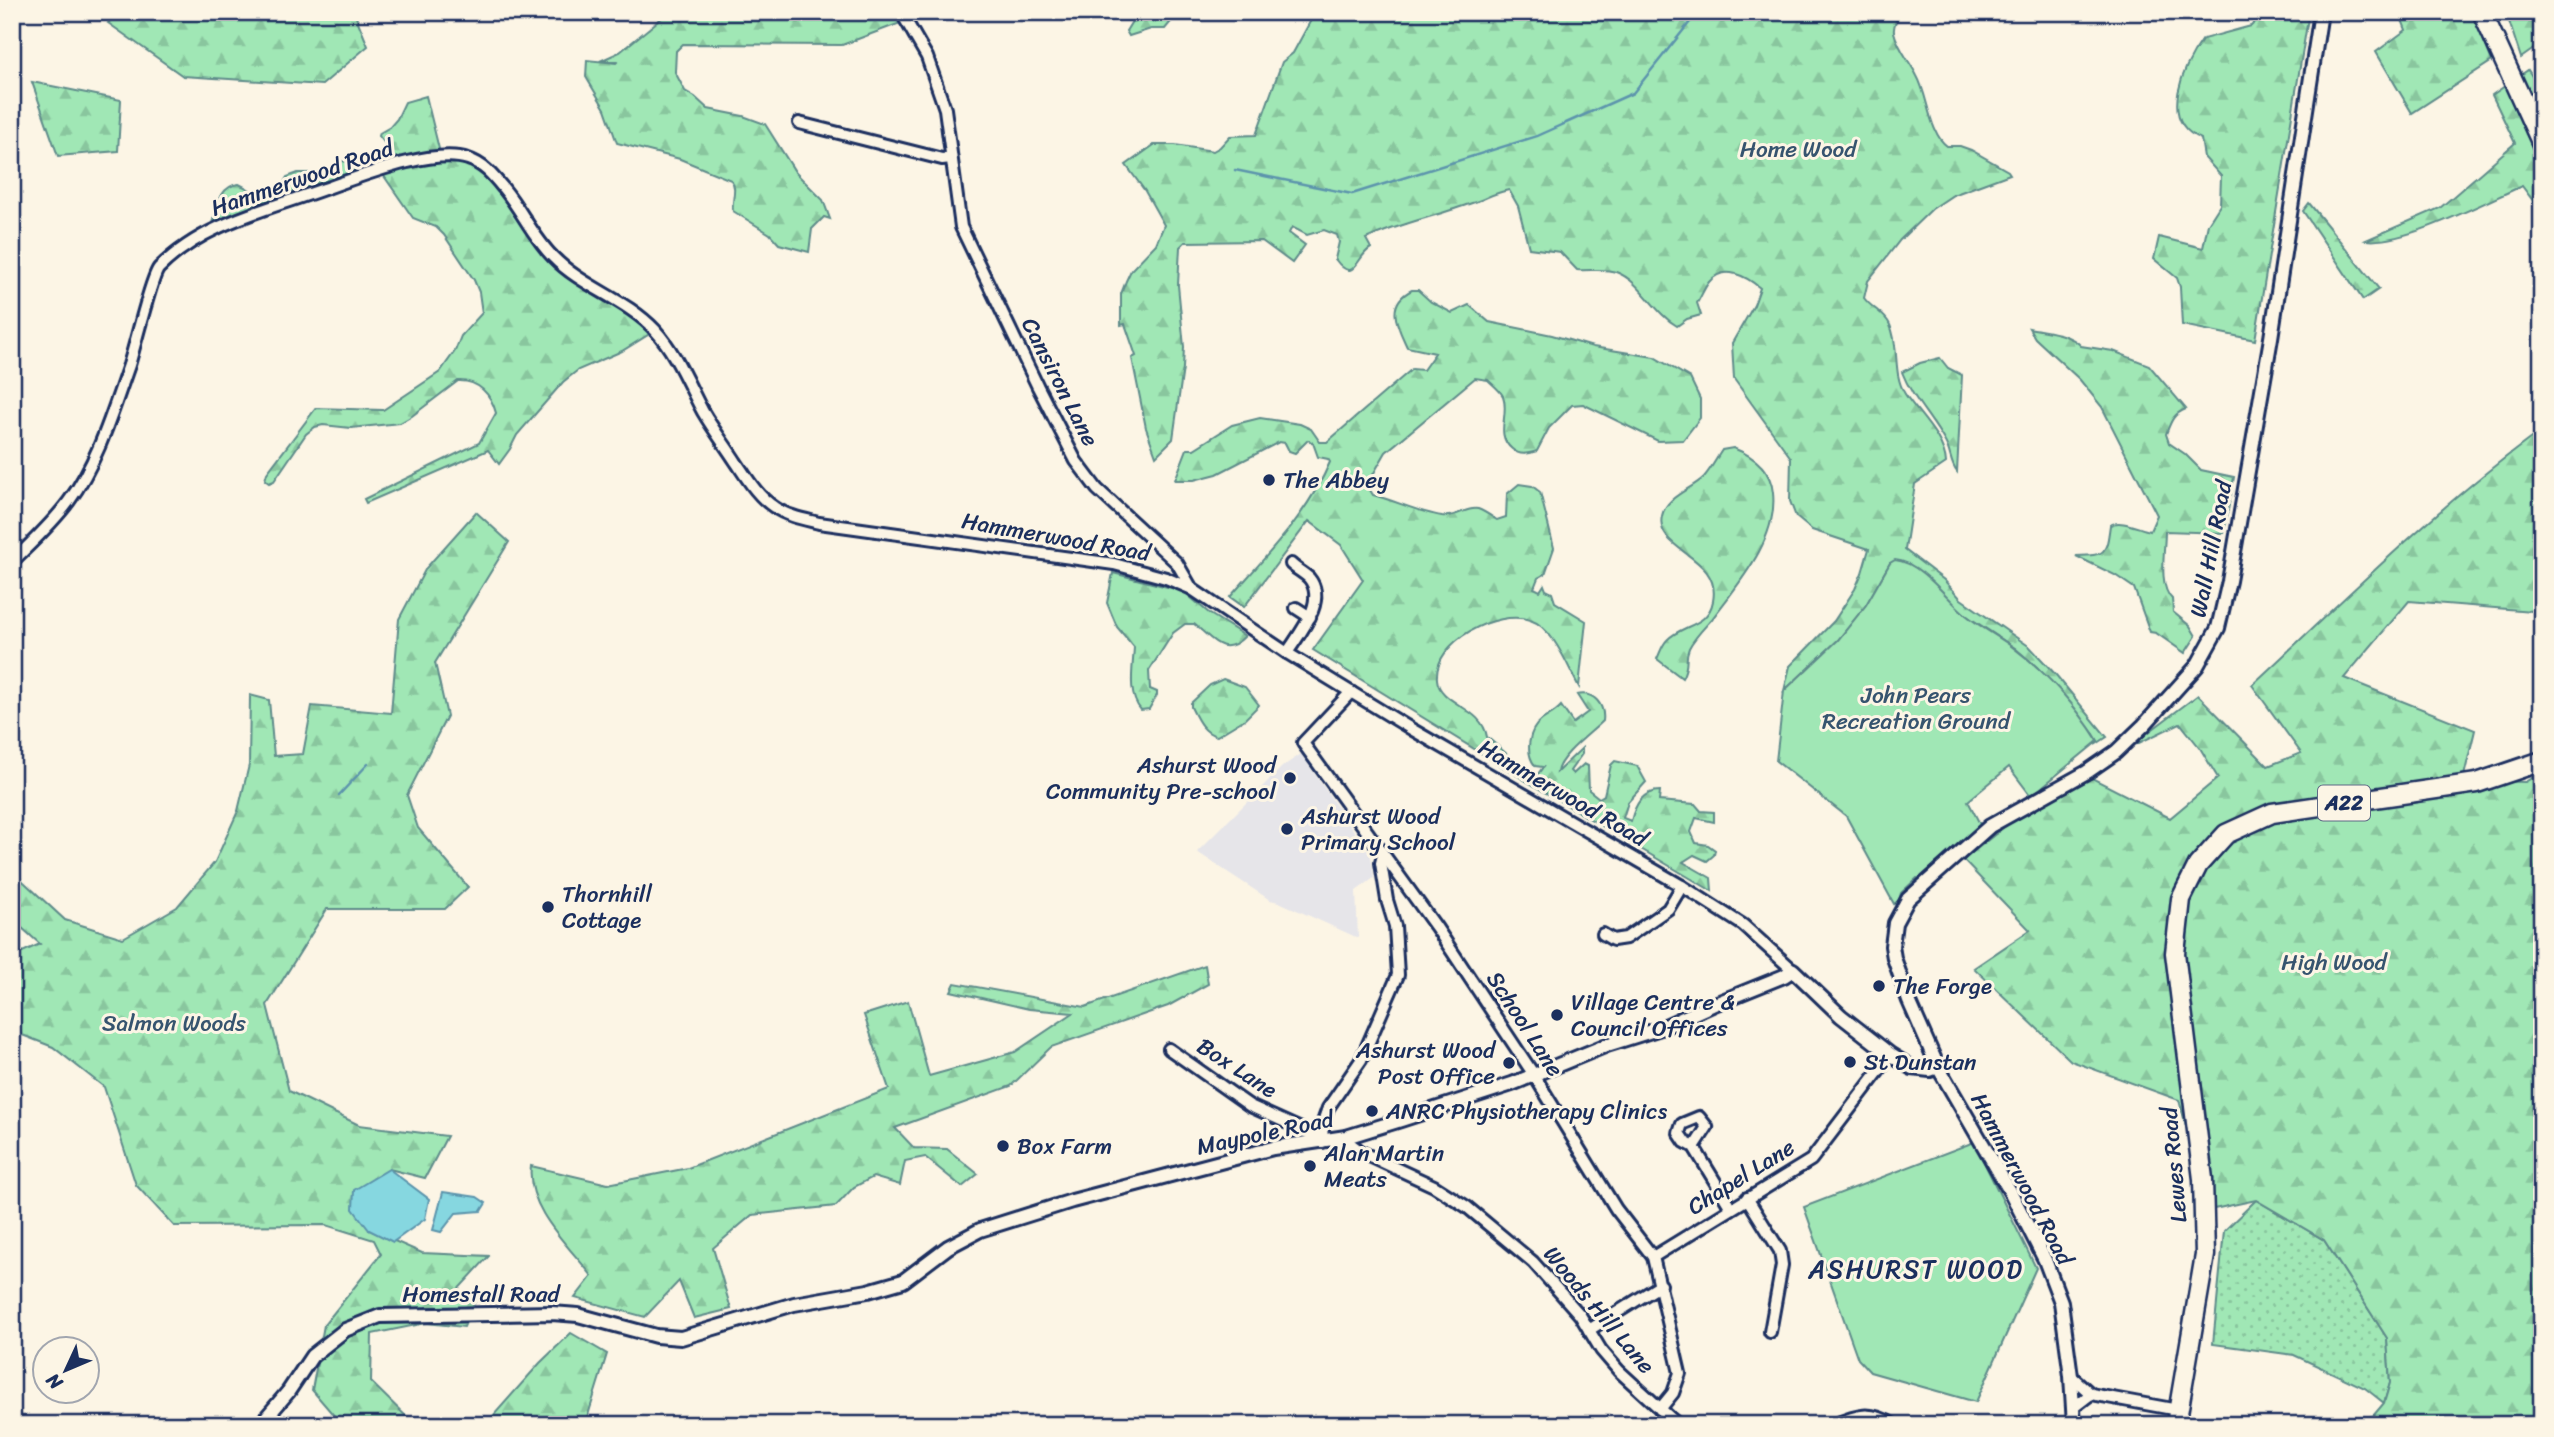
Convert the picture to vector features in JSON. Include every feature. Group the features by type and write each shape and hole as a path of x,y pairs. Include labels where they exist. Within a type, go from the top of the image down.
{"highway":[{"path":"2482,12 2542,144"},
{"name":"Lewes Road","path":"2177,1417 2205,1255 2203,1179 2175,953 2181,899 2197,865 2225,834 2272,813 2477,783 2542,761"}],"street":[{"name":"Cansiron Lane","path":"901,12 928,57 945,109 961,227 1076,461 1097,489 1177,563 1192,589"},
{"name":"Wall Hill Road","path":"1938,1067 1909,1001 1894,958 1892,946 1900,912 1908,900 1990,826 2087,772 2116,752 2197,666 2218,628 2229,582 2271,338 2321,12"},
{"path":"799,123 942,159 951,158"},
{"name":"Hammerwood Road","path":"12,562 71,500 107,425 130,361 156,272 180,250 243,215 380,169 441,157 471,159 491,174 507,192 543,247 560,264 619,300 656,331 668,346 706,416 748,480 772,507 786,514 819,523 1114,564 1166,578 1192,589 1287,653 1682,886 1743,925 1841,1016 1891,1055 1912,1068 1930,1070 1938,1067 2011,1193 2045,1260 2061,1302 2071,1376 2074,1425"},
{"path":"1287,653 1310,617 1315,601 1313,586 1308,578 1291,564"},
{"path":"1296,608 1310,617"},
{"name":"School Lane","path":"1351,692 1303,743 1444,938 1534,1075 1616,1209 1654,1257 1680,1373 1673,1393 1660,1409"},
{"path":"1322,1140 1323,1122 1328,1108 1361,1060 1398,975 1395,926 1387,900 1381,863 1383,855"},
{"path":"1603,934 1613,940 1626,938 1668,909 1682,886"},
{"name":"Maypole Road","path":"743,1318 794,1304 868,1291 903,1281 948,1247 980,1230 1072,1201 1273,1148 1346,1137 1512,1084 1607,1045 1661,1028 1793,970"},
{"name":"Box Lane","path":"1169,1049 1250,1106 1322,1140"},
{"name":"Chapel Lane","path":"1654,1257 1811,1160 1891,1055"},
{"name":"Woods Hill Lane","path":"1346,1137 1348,1142 1363,1153 1434,1186 1467,1207 1538,1267 1580,1315 1601,1350 1619,1371 1678,1425"},
{"path":"1695,1147 1731,1208"},
{"path":"1747,1198 1780,1251 1782,1265 1770,1332"},
{"path":"1589,1330 1661,1285"},
{"name":"Homestall Road","path":"260,1425 288,1392 312,1356 345,1330 380,1316 552,1313 578,1315 656,1336 681,1338 743,1318"},
{"path":"2071,1376 2091,1394 2177,1417"},
{"path":"2074,1407 2091,1394"},
{"path":"1833,1425 1858,1414 1882,1417 1894,1425"}],"shaded area":[{"name":"Ashurst Wood Primary School","path":"1301,754 1371,856 1374,878 1356,891 1358,938 1270,900 1197,852 1282,767"}],"green space":[{"path":"120,12 354,12 368,46 322,85 183,76 108,23"},
{"path":"669,12 895,12 903,22 842,45 683,44 676,51 675,72 685,91 708,109 743,116 765,124 796,173 823,200 830,219 824,217 812,229 809,252 779,244 770,234 733,211 734,187 731,180 680,159 617,143 605,109 586,77 587,60 616,63 618,61 600,61 620,52"},
{"path":"1133,12 1179,12 1165,29 1151,29 1129,36 1126,31 1134,18"},
{"name":"Home Wood","path":"1313,12 1902,12 1894,26 1894,32 1921,84 1932,123 1941,140 1947,146 1960,146 1971,150 2010,174 1953,195 1932,209 1900,240 1868,281 1864,298 1890,325 1901,386 1936,435 1946,463 1915,484 1905,550 1944,580 1961,599 2030,647 2107,737 2095,745 2098,741 2094,734 2037,667 2015,648 1967,616 1909,564 1890,563 1866,605 1838,640 1784,691 1790,666 1834,621 1855,589 1869,549 1812,530 1796,517 1790,501 1791,458 1734,379 1732,343 1754,305 1760,288 1742,276 1721,274 1709,282 1697,303 1701,315 1687,319 1677,326 1625,276 1607,270 1577,270 1560,252 1529,248 1518,206 1509,190 1366,239 1371,248 1355,267 1347,270 1335,259 1339,242 1337,235 1324,230 1307,235 1292,227 1289,233 1305,245 1292,263 1262,241 1185,242 1180,247 1178,285 1184,347 1183,368 1173,439 1156,456 1146,428 1132,358 1136,356 1125,324 1121,325 1121,294 1131,270 1156,244 1164,225 1145,191 1126,165 1154,145 1175,145 1213,151 1230,136 1256,135 1282,62 1293,53"},
{"path":"2265,12 2309,12 2255,340 2182,325 2177,278 2154,259 2159,237 2203,248 2208,224 2220,205 2221,176 2204,157 2201,139 2188,131 2180,119 2177,106 2178,92 2188,63 2203,39 2251,26"},
{"path":"2399,12 2472,12 2492,61 2412,113 2376,52 2406,30"},
{"path":"2506,12 2542,12 2542,43 2521,58"},
{"path":"2528,70 2542,92 2542,213 2522,186 2422,229 2382,240 2366,240 2440,208 2515,143 2492,95"},
{"path":"32,82 121,100 118,151 58,156"},
{"path":"426,96 440,153 211,226 222,194 232,186 239,184 255,194 266,194 281,188 287,177 298,173 320,173 342,161 363,164 385,153 387,146 379,136 380,133 397,119 405,102"},
{"path":"456,160 477,168 486,176 529,236 558,269 651,333 622,351 578,370 563,382 517,435 499,464 488,450 366,503 364,499 479,443 496,413 494,406 483,390 472,383 458,381 400,423 351,428 323,425 315,427 306,434 274,481 269,483 265,480 267,473 316,408 383,410 440,372 455,351 461,336 482,313 474,280 444,235 436,227 413,218 384,176 387,172 422,164"},
{"path":"2309,203 2379,289 2363,300 2303,211"},
{"path":"1412,290 1418,290 1431,302 1452,313 1469,305 1489,322 1593,347 1654,357 1690,378 1700,399 1700,418 1683,440 1658,441 1583,404 1572,405 1549,428 1537,451 1524,454 1512,449 1504,437 1505,403 1502,394 1488,380 1475,378 1386,452 1367,485 1373,495 1424,512 1447,516 1478,509 1497,520 1506,517 1507,494 1519,484 1532,486 1540,492 1554,548 1545,574 1538,578 1534,588 1540,591 1544,585 1546,590 1552,593 1555,602 1586,621 1579,687 1546,631 1530,620 1516,618 1485,624 1456,641 1439,665 1437,679 1440,688 1452,701 1477,719 1487,737 1535,778 1543,767 1535,766 1529,748 1537,724 1561,706 1573,723 1588,712 1577,695 1593,697 1600,705 1603,721 1569,752 1557,772 1582,748 1582,754 1570,771 1573,774 1584,764 1588,766 1589,790 1599,798 1604,795 1611,765 1615,761 1637,766 1646,782 1628,802 1623,818 1631,821 1640,800 1648,793 1660,791 1659,801 1695,804 1701,811 1714,812 1714,822 1696,818 1691,832 1696,843 1708,845 1715,850 1714,855 1707,861 1694,855 1683,862 1711,878 1712,891 1313,650 1363,580 1341,545 1309,521 1244,607 1230,597 1298,516 1330,462 1318,457 1313,443 1308,440 1295,453 1289,451 1285,443 1279,442 1217,474 1194,480 1175,480 1187,449 1194,449 1232,425 1260,418 1300,424 1311,429 1320,442 1327,442 1412,369 1423,370 1435,353 1407,347 1397,324 1398,302"},
{"path":"2029,328 2064,336 2081,346 2113,351 2149,365 2186,409 2178,413 2171,422 2166,434 2169,443 2201,470 2234,477 2224,533 2165,531 2165,586 2172,599 2173,612 2190,626 2196,636 2185,653 2156,633 2150,632 2134,588 2115,575 2076,556 2099,554 2103,551 2110,525 2124,523 2150,531 2157,515 2102,407 2080,380 2035,338"},
{"path":"1940,358 1948,368 1962,375 1957,472 1945,442 1902,372 1920,363"},
{"name":"High Wood","path":"2542,430 2542,600 2532,611 2409,601 2344,678 2475,730 2463,780 2525,782 2542,772 2542,1425 2339,1425 2373,1416 2384,1403 2390,1383 2387,1338 2324,1240 2256,1200 2209,1210 2179,1100 2071,1061 1974,968 2030,930 1963,860 2018,816 2092,778 2170,818 2218,778 2200,748 2180,723 2137,744 2137,741 2198,695 2268,766 2301,753 2252,685 2429,521"},
{"path":"1733,448 1754,459 1765,470 1772,485 1773,510 1763,544 1754,560 1691,644 1682,678 1657,659 1667,640 1706,616 1713,601 1713,586 1708,573 1699,563 1668,538 1662,528 1662,516 1668,503 1704,477 1722,450"},
{"name":"Salmon Woods","path":"476,512 509,542 435,663 447,716 407,795 418,828 468,887 445,909 327,909 267,1005 289,1091 359,1125 447,1136 425,1178 389,1169 369,1230 422,1253 489,1256 451,1297 475,1301 464,1327 426,1323 372,1334 371,1382 415,1425 342,1425 312,1390 324,1325 381,1254 374,1240 326,1225 174,1226 136,1185 104,1087 53,1047 12,1031 12,954 16,955 40,944 12,919 12,871 65,920 123,938 177,907 215,862 238,811 249,765 250,695 269,700 274,756 303,754 312,706 391,713 399,619 426,568"},
{"name":"John Pears Recreation Ground","path":"1895,560 1905,562 1924,574 1966,615 2027,658 2071,703 2098,741 2031,796 2009,767 1968,801 1982,828 1926,879 1917,878 1894,904 1846,816 1776,761 1784,691 1838,640 1866,605 1890,563"},
{"path":"1113,573 1183,591 1210,614 1245,636 1237,643 1224,646 1212,640 1194,624 1185,624 1173,633 1149,671 1150,689 1157,692 1157,695 1149,709 1141,710 1132,689 1134,647 1117,627 1107,603"},
{"path":"1223,679 1245,687 1259,705 1245,719 1217,736 1201,725 1191,703 1210,685"},
{"path":"1205,965 1208,984 1168,1006 1051,1047 1011,1086 895,1128 914,1148 947,1149 978,1174 962,1187 925,1157 905,1161 900,1185 873,1177 854,1187 836,1206 752,1215 713,1248 731,1309 694,1318 679,1281 645,1317 575,1298 592,1276 542,1211 531,1182 531,1166 608,1184 688,1168 889,1089 864,1015 908,1001 929,1076 1015,1052 1073,1013 1029,1009 951,991 955,983 1085,1007"},
{"path":"1974,1142 2036,1268 1976,1402 1870,1372 1858,1359 1804,1207"},
{"path":"2256,1200 2324,1240 2387,1338 2390,1383 2384,1403 2365,1388 2294,1355 2213,1344 2224,1231"},
{"path":"571,1333 607,1354 585,1425 485,1425 540,1363"}],"water":[{"path":"389,1169 429,1199 425,1219 393,1242 369,1230 353,1209 354,1190"},
{"path":"443,1192 477,1197 486,1203 481,1211 456,1213 441,1232 433,1230"}],"waterway":[{"path":"1235,170 1352,194 1537,136 1633,93 1698,12"},
{"path":"339,795 368,764"}],"place":[{"name":"The Abbey","path":"1269,480"},
{"name":"Ashurst Wood Community Pre-school","path":"1290,778"},
{"name":"Ashurst Wood Primary School","path":"1287,829"},
{"name":"Thornhill Cottage","path":"548,907"},
{"name":"The Forge","path":"1879,986"},
{"name":"Village Centre & Council Offices","path":"1557,1015"},
{"name":"St Dunstan","path":"1850,1062"},
{"name":"Ashurst Wood Post Office","path":"1509,1063"},
{"name":"ANRC Physiotherapy Clinics","path":"1372,1111"},
{"name":"Box Farm","path":"1003,1146"},
{"name":"Alan Martin Meats","path":"1310,1166"}],"district":[{"name":"ASHURST WOOD","path":"1916,1269"}]}
